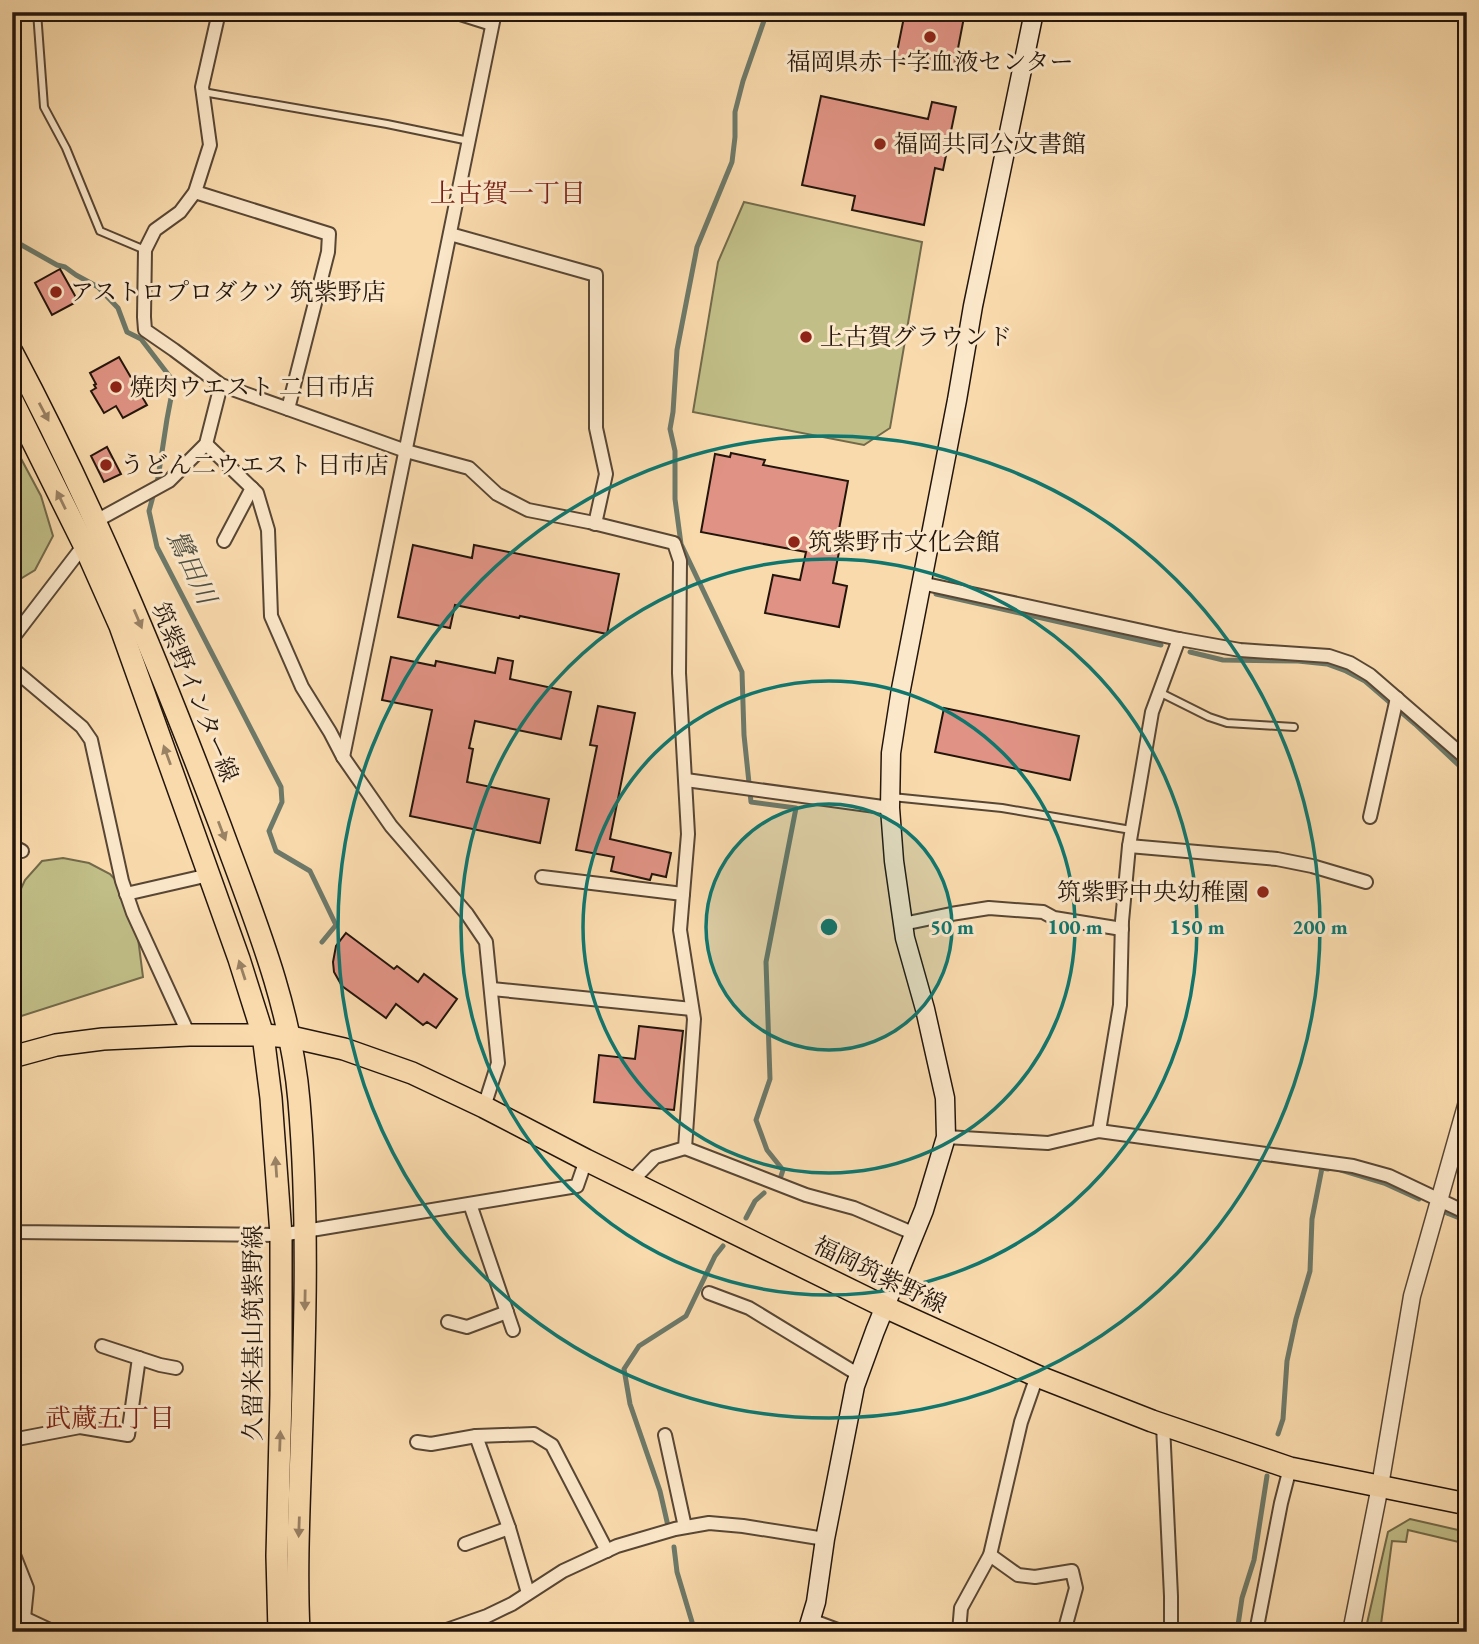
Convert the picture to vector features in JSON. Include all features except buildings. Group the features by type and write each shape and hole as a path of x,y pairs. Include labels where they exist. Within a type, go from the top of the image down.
{"main road":[{"path":"809,1626 816,1602 825,1539 859,1375 924,1210 946,1137 945,1098 925,1009 905,938 894,861 890,803 891,753 973,306 1034,12"},
{"name":"筑紫野インター線","path":"12,352 48,419 96,521 206,788 255,920 291,1037"},
{"name":"筑紫野インター線","path":"12,400 84,545 120,626 239,959 263,1035"},
{"path":"12,1057 56,1045 91,1040 189,1035 291,1037"},
{"name":"久留米基山筑紫野線","path":"263,1035 271,1098 281,1235 277,1556 279,1632"},
{"name":"福岡筑紫野線","path":"291,1037 344,1049 411,1073 885,1307 1037,1376 1163,1425 1290,1468 1467,1504"},
{"name":"久留米基山筑紫野線","path":"291,1037 299,1100 306,1231 298,1555 299,1632"}],"street":[{"path":"219,12 202,87 210,145 195,192 180,212 155,230 145,250 145,330 221,385 406,451 468,468 498,494 528,510 674,543 680,561 679,673 688,834 680,930 694,1019 685,1147"},
{"path":"343,757 494,18 454,12"},
{"path":"195,192 329,234 328,251 288,409"},
{"path":"450,234 596,275 596,428 606,474 595,524"},
{"path":"96,521 169,481 206,444 221,385"},
{"path":"206,444 257,493 268,530 271,616 302,687 343,757 391,826 467,914 486,942 498,1063 484,1107"},
{"path":"224,541 252,488"},
{"path":"12,639 84,545"},
{"path":"922,583 1240,650 1329,656 1350,663 1370,675 1467,759"},
{"path":"1098,1131 1119,1005 1129,846 1152,712 1179,639"},
{"path":"12,668 82,727 91,740 126,894 189,1035"},
{"path":"1370,817 1397,698"},
{"path":"685,780 890,803"},
{"path":"1129,846 1277,859 1366,882"},
{"path":"126,894 209,875"},
{"path":"542,877 683,894"},
{"path":"903,924 989,908 1043,912 1054,918 1122,929"},
{"path":"492,989 692,1009"},
{"path":"1351,1632 1380,1486 1412,1296 1467,1102"},
{"path":"946,1137 1048,1143 1098,1131 1353,1166 1389,1176 1467,1213"},
{"path":"631,1182 655,1157 685,1147 806,1195 854,1208 915,1234"},
{"path":"12,1230 281,1235 577,1186 586,1160"},
{"path":"470,1204 513,1330"},
{"path":"709,1293 749,1308 859,1375"},
{"path":"448,1322 467,1327 507,1312"},
{"path":"102,1346 176,1368"},
{"path":"12,1440 80,1427 128,1435 139,1358"},
{"path":"959,1632 961,1608 990,1555 1021,1422 1037,1376"},
{"path":"1163,1425 1171,1632"},
{"path":"417,1442 431,1444 476,1436 534,1434 552,1445 607,1551"},
{"path":"665,1435 685,1527"},
{"path":"476,1436 509,1528 528,1593"},
{"path":"1256,1632 1290,1468"},
{"path":"442,1632 488,1616 563,1571 617,1546 685,1527 709,1523 825,1539"},
{"path":"466,1544 509,1528"},
{"path":"12,1550 27,1588 24,1618 17,1632"},
{"path":"990,1555 1018,1575 1035,1577 1072,1571 1076,1588 1064,1632"},
{"path":"24,1618 54,1632"},
{"path":"809,1626 843,1632"}],"lane":[{"path":"37,12 44,107 66,148 100,231 145,250"},
{"path":"203,92 469,141"},
{"path":"1159,692 1227,723 1294,727"},
{"path":"890,803 1002,808 1132,830"}],"shaded area":[{"name":"上古賀グラウンド","path":"744,202 922,242 890,428 864,445 693,412 718,262"},
{"path":"12,448 18,453 41,496 53,536 35,570 12,584"},
{"path":"63,858 89,863 110,874 133,899 143,977 12,1019 12,908 25,880 42,861"},
{"path":"1410,1519 1467,1532 1467,1544 1408,1530 1406,1542 1392,1541 1380,1632 1365,1632 1388,1532"}],"waterway":[{"path":"767,12 735,112 732,162 697,247 677,350 670,429 675,451 675,499 681,544 742,672 744,735 751,802 796,808 766,962 770,1079 756,1120 767,1150 783,1170 780,1179"},
{"name":"鷺田川","path":"12,235 18,243 98,287 118,308 127,332 141,339 174,382 158,478 149,511 157,547 281,787 282,802 269,831 276,851 310,871 336,925 322,942"},
{"path":"936,594 1161,645"},
{"path":"1190,652 1223,660 1327,664 1346,671 1365,681 1467,773"},
{"path":"1278,1434 1283,1419 1287,1361 1310,1271 1312,1219 1322,1168 1328,1169"},
{"path":"1341,1170 1384,1183 1419,1199"},
{"path":"746,1218 755,1201 764,1193"},
{"path":"1447,1213 1467,1221"},
{"path":"668,1526 660,1491 630,1404 624,1369 639,1346 686,1316 715,1256 723,1246"},
{"path":"1237,1632 1242,1598 1254,1560 1267,1476"},
{"path":"674,1547 677,1572 695,1632"}],"place":[{"name":"福岡県赤十字血液センター","path":"930,37"},
{"name":"福岡共同公文書館","path":"880,144"},
{"name":"アストロプロダクツ 筑紫野店","path":"56,292"},
{"name":"上古賀グラウンド","path":"806,337"},
{"name":"焼肉ウエスト 二日市店","path":"116,387"},
{"name":"うどん二ウエスト 日市店","path":"106,465"},
{"name":"筑紫野市文化会館","path":"794,542"},
{"name":"筑紫野中央幼稚園","path":"1263,892"}],"district":[{"name":"上古賀一丁目","path":"508,193"},
{"name":"武蔵五丁目","path":"110,1418"}]}
